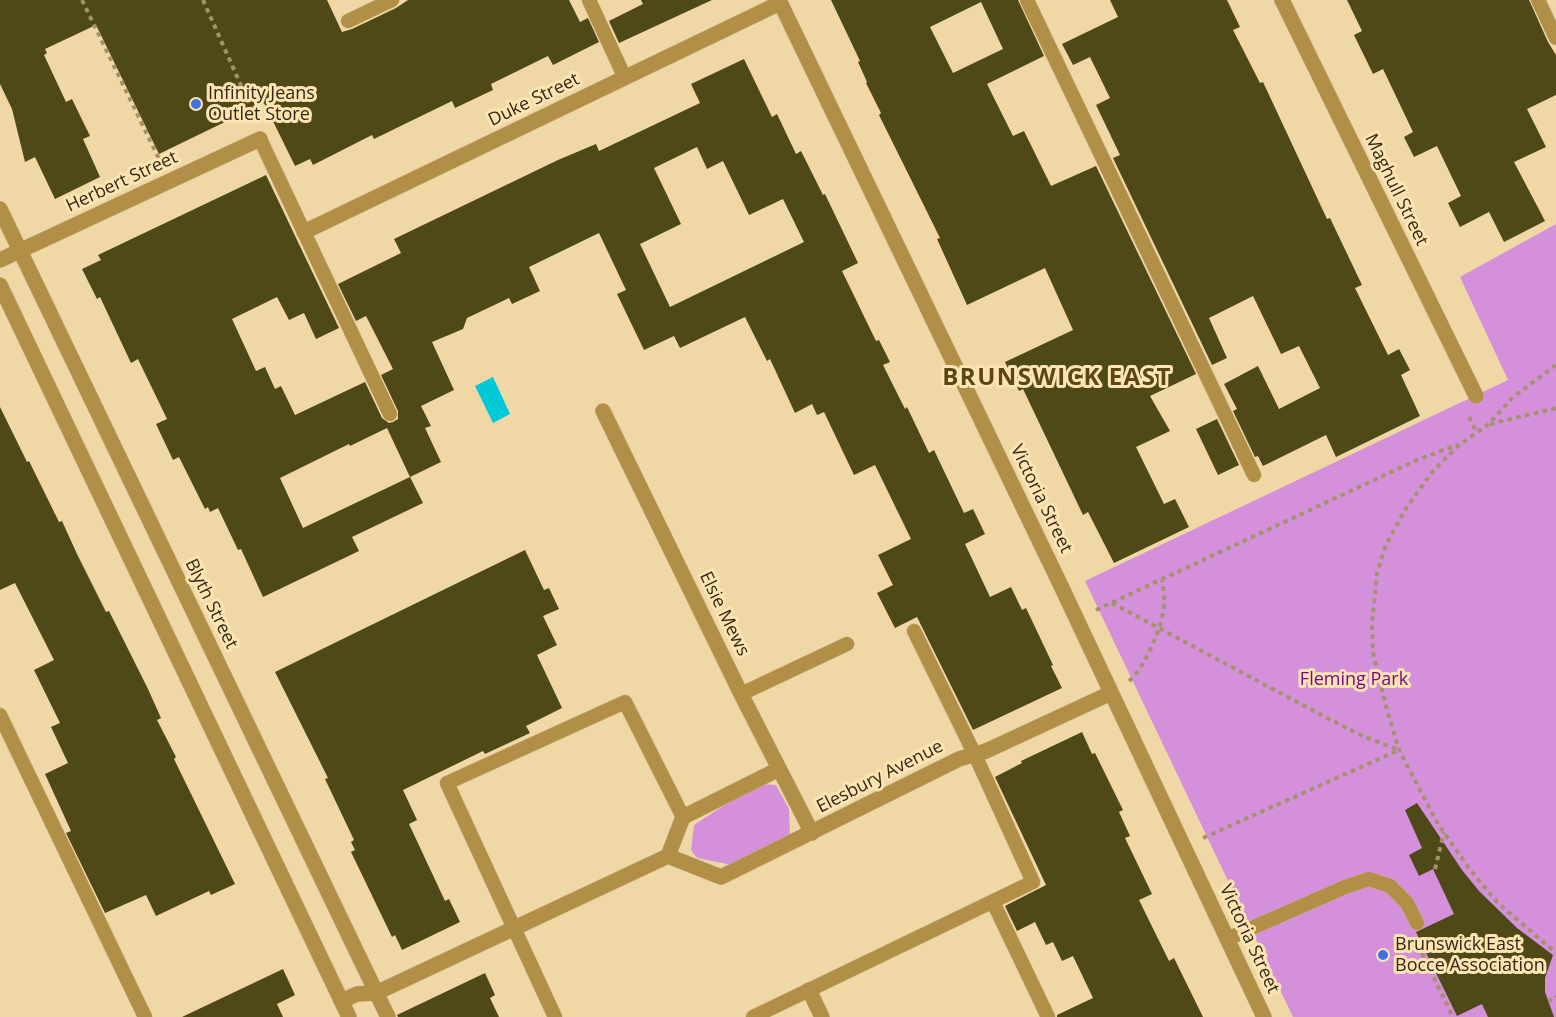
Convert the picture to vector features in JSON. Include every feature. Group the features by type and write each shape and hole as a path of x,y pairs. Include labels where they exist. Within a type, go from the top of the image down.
{"street":[{"name":"Maghull Street","path":"1282,0 1476,396"},
{"name":"Duke Street","path":"304,232 779,2"},
{"name":"Victoria Street","path":"779,2 1076,619 1264,1017"},
{"name":"Herbert Street","path":"0,260 260,139"},
{"name":"Blyth Street","path":"0,209 388,1017"},
{"path":"0,285 349,1017"},
{"name":"Elsie Mews","path":"603,411 741,694 812,833"},
{"name":"Elesbury Avenue","path":"668,856 721,877 959,759 986,751 1111,693"},
{"path":"342,1001 357,994 376,993 668,856 683,817 779,768"},
{"path":"809,990 822,1017"}],"lane":[{"path":"348,21 392,0"},
{"path":"589,0 625,78"},
{"path":"1027,0 1254,475"},
{"path":"1538,0 1556,38"},
{"path":"260,139 390,414"},
{"path":"753,1017 1033,882 975,755 914,631"},
{"path":"741,694 847,644"},
{"path":"555,1017 447,783 625,702 683,817"},
{"path":"0,715 145,1017"},
{"path":"1227,939 1345,887 1369,879 1390,886 1407,903 1417,923"},
{"path":"993,902 1048,1017"}],"path":[{"path":"82,0 160,161"},
{"path":"203,0 255,116 260,139"},
{"path":"1556,365 1512,398 1489,424 1459,445 1432,472 1405,510 1386,545 1377,573 1372,625 1374,653 1386,706 1400,750 1444,832 1471,871 1498,903 1556,953"},
{"path":"1489,424 1556,408"},
{"path":"1076,619 1417,460 1459,445"},
{"path":"1111,693 1132,680 1159,628 1164,604 1162,580"},
{"path":"1112,603 1336,723 1400,750"},
{"path":"1184,847 1400,750"},
{"path":"1435,869 1444,832"},
{"path":"1417,923 1410,929 1453,1017"},
{"path":"1548,1001 1556,997"}],"green space":[{"name":"Fleming Park","path":"1556,224 1556,1017 1293,1017 1085,581 1508,380 1460,277"},
{"path":"762,784 776,785 789,809 790,835 732,865 697,858 691,850 694,825 740,795"}],"water":[{"path":"493,377 510,414 493,423 475,386"}],"building":[{"path":"0,0 327,0 342,32 396,8 408,0 569,0 580,22 588,18 599,42 553,65 548,56 491,84 493,90 455,108 452,101 374,139 372,135 313,165 310,159 295,166 264,103 159,154 96,25 45,49 47,53 44,55 66,102 72,99 90,136 83,139 100,177 55,199 35,157 25,162 12,109 0,84"},
{"path":"641,0 712,0 619,43 609,21 643,4"},
{"path":"831,0 1018,0 1044,56 987,84 1013,136 1024,131 1051,186 1096,166 1196,374 1150,396 1170,431 1136,447 1164,504 1175,499 1189,527 1114,563 1088,512 1083,515 1023,389 1019,391 1005,362 1073,330 1045,268 967,305 937,239 940,238 879,115 881,113 866,83 858,62 860,61","holes":["981,2 1003,49 953,73 930,27"]},
{"path":"1110,0 1227,0 1240,27 1233,30 1260,83 1263,82 1327,219 1330,218 1362,285 1355,288 1388,355 1399,349 1410,370 1401,375 1420,416 1336,457 1326,435 1263,466 1258,456 1255,457 1233,411 1237,409 1224,384 1258,366 1279,409 1320,388 1299,346 1281,354 1253,296 1209,318 1227,358 1212,365 1113,158 1120,155 1096,105 1110,98 1090,57 1073,65 1062,44 1118,17"},
{"path":"1347,0 1529,0 1556,55 1556,95 1527,109 1546,147 1514,162 1545,221 1504,242 1489,212 1460,227 1448,203 1461,196 1437,146 1414,157 1404,137 1413,132 1383,69 1373,74 1354,35 1362,31"},
{"path":"744,59 772,117 777,114 796,154 801,151 823,195 825,194 858,263 842,271 876,341 879,340 890,362 883,365 905,409 907,407 929,453 934,450 964,513 973,509 985,534 965,544 990,597 1011,587 1022,610 1026,608 1062,688 973,730 917,617 895,628 877,593 893,585 878,555 911,539 875,465 854,475 824,412 817,415 812,404 795,413 770,359 767,361 745,317 680,348 674,336 644,350 617,294 626,290 599,233 529,267 540,291 512,304 509,298 467,318 463,329 432,342 454,390 421,406 431,426 425,428 441,462 410,477 423,503 352,537 359,551 263,597 241,549 238,550 218,508 210,512 208,507 205,509 179,457 173,460 156,424 167,419 138,359 131,363 100,297 97,299 82,269 101,260 98,255 266,175 339,328 316,339 304,313 289,320 277,297 232,319 256,371 265,367 275,389 281,386 295,415 365,382 382,418 389,423 393,422 398,419 398,411 381,375 393,369 366,316 356,321 338,284 401,253 394,239 558,160 596,144 599,151 700,103 691,84","holes":["697,147 707,169 723,161 749,215 783,199 804,242 670,307 640,244 681,224 654,168","387,428 410,477 303,528 280,478"]},
{"path":"0,407 59,522 62,521 106,612 109,611 148,689 161,718 157,720 176,757 174,759 235,884 211,895 209,891 156,916 146,895 105,913 66,833 71,831 45,774 68,763 51,727 60,723 34,670 54,660 15,583 0,590"},
{"path":"1217,419 1239,465 1218,475 1196,429"},
{"path":"525,550 544,590 549,588 559,609 543,616 557,645 537,655 562,708 526,726 530,733 485,754 483,751 403,790 417,820 409,824 445,901 449,899 460,922 402,950 395,935 392,937 351,852 355,850 351,842 354,840 325,779 328,778 275,672"},
{"path":"1082,732 1123,810 1119,812 1130,836 1125,838 1152,894 1139,900 1169,961 1174,958 1203,1017 1057,1017 1093,998 1073,956 1062,961 1053,942 1046,945 1035,922 1017,931 1005,906 1046,885 995,777 1022,763 1021,761"},
{"path":"1417,803 1462,870 1479,891 1517,928 1553,955 1545,978 1545,992 1554,1017 1488,1017 1482,1004 1457,1016 1416,932 1454,914 1433,869 1419,876 1409,855 1422,848 1405,810"},
{"path":"283,969 295,995 277,1004 283,1017 182,1017"},
{"path":"485,973 495,995 490,998 499,1017 398,1017 397,1015"}],"place":[{"name":"Infinity Jeans Outlet Store","path":"196,104"},
{"name":"Brunswick East Bocce Association","path":"1383,955"}],"district":[{"name":"BRUNSWICK EAST","path":"1057,378"}]}
